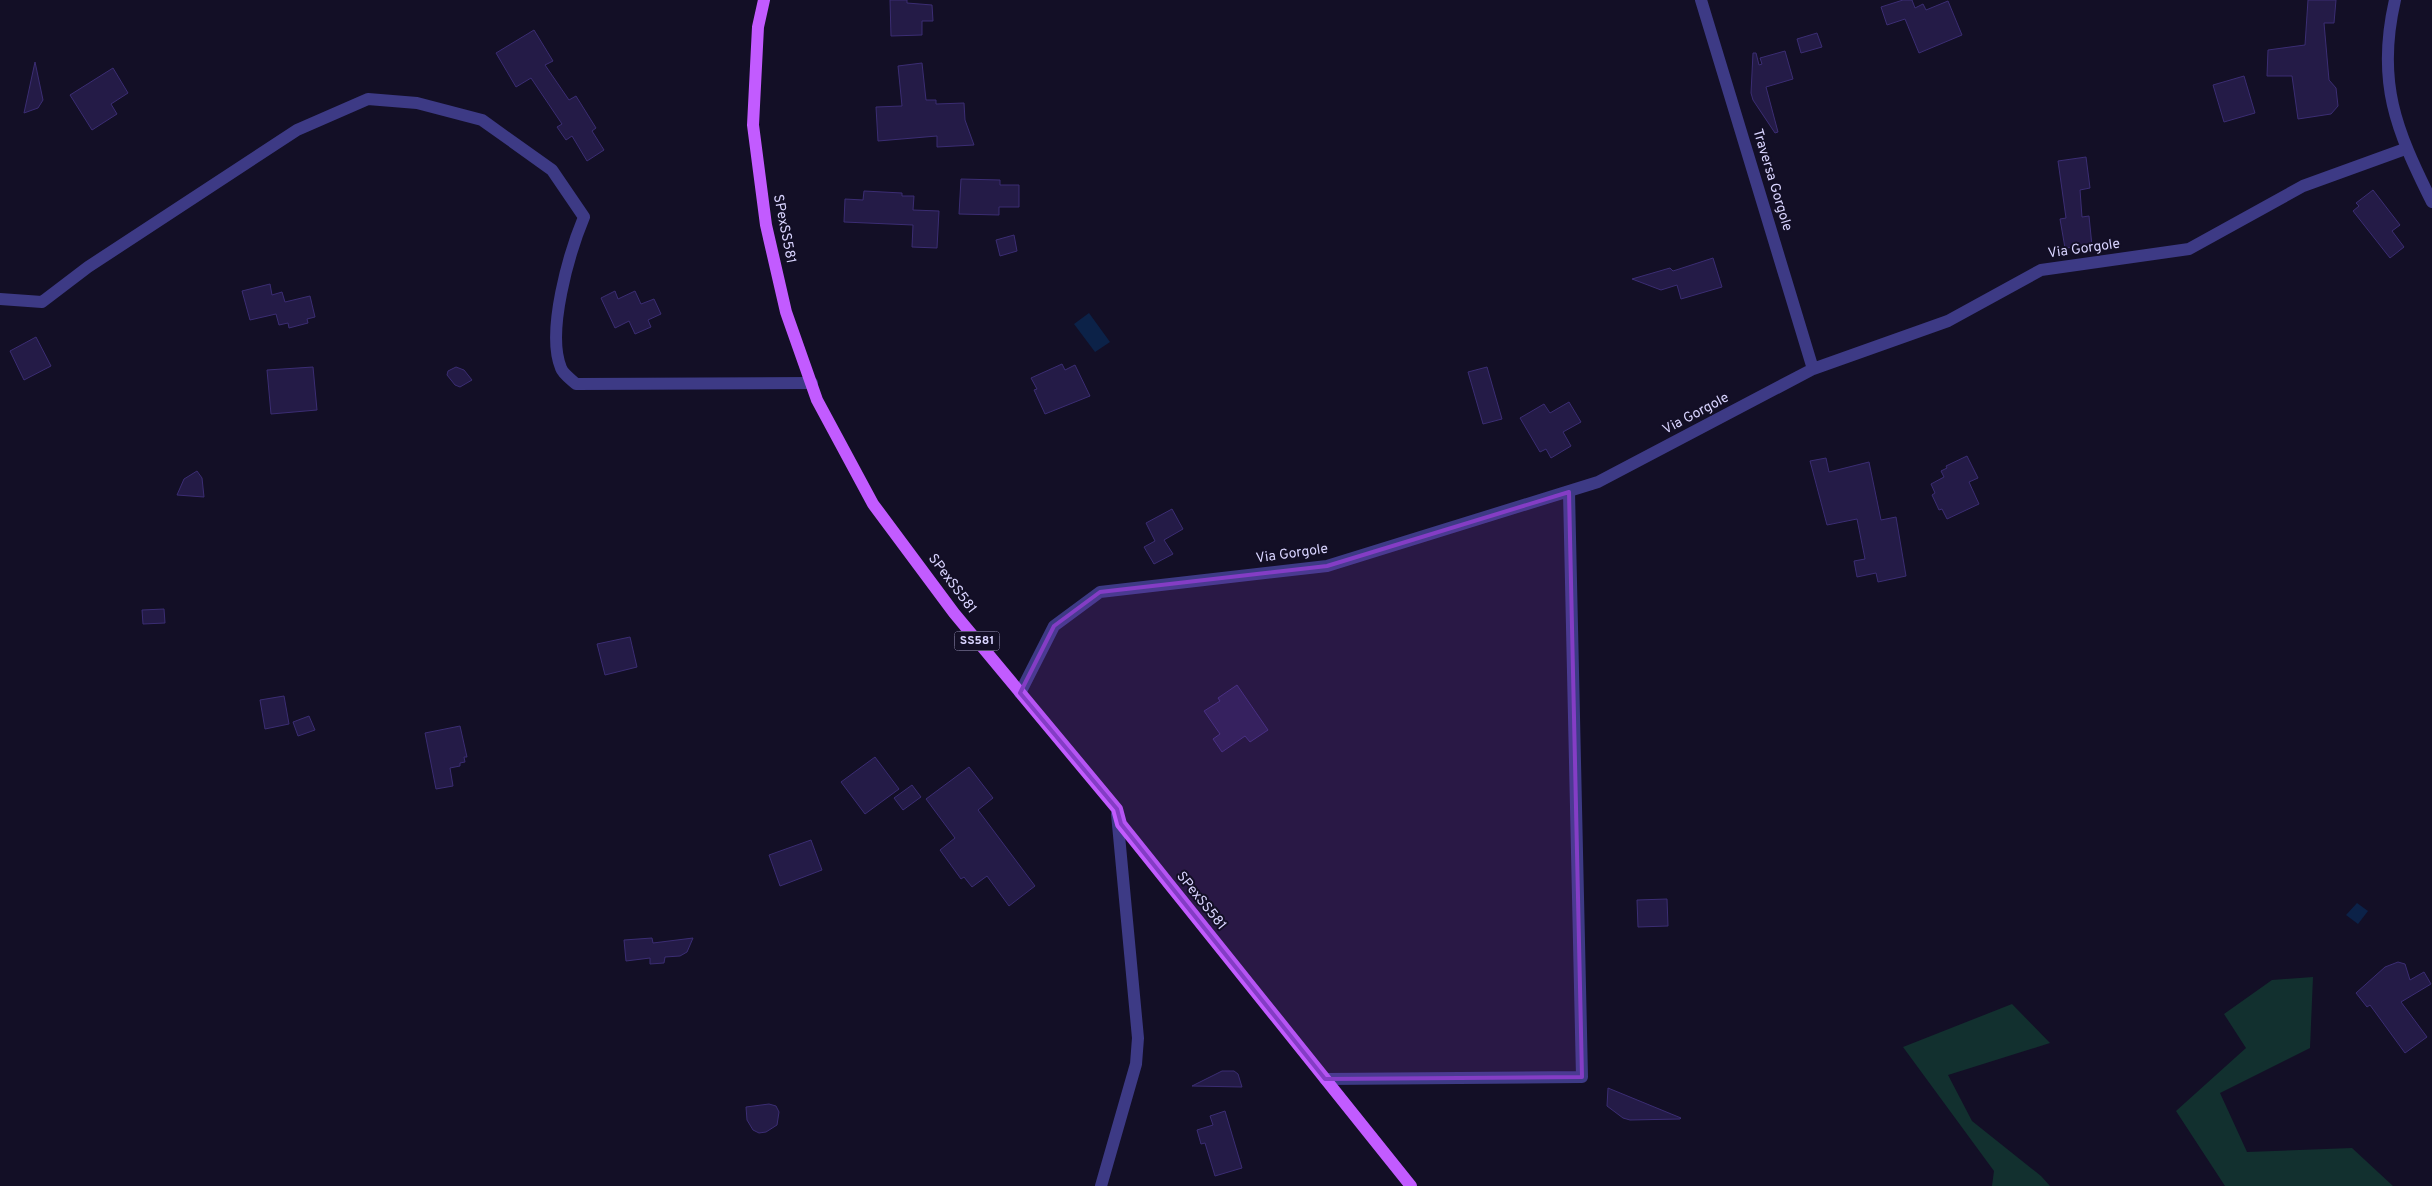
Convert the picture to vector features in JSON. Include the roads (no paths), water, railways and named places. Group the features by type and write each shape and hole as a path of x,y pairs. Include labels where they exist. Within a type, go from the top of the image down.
{"main road":[{"name":"SPexSS581","path":"764,0 758,27 753,125 766,226 786,312 818,400 873,504 954,613 1117,809 1121,824 1411,1186"}],"street":[{"name":"Traversa Gorgole","path":"1701,0 1813,369"},
{"path":"2395,0 2388,28 2388,73 2395,116 2405,149 2432,202"},
{"path":"0,299 42,302 88,267 297,130 368,99 418,103 482,120 552,170 584,217 574,241 555,325 561,369 576,384 812,384"},
{"name":"Via Gorgole","path":"1020,693 1054,626 1100,592 1327,566 1569,492 1598,482 1813,369 1948,321 2041,270 2189,249 2303,186 2405,149"},
{"path":"1325,1079 1582,1077 1569,492"},
{"path":"1101,1186 1136,1064 1138,1038 1117,809"}],"water":[{"path":"1089,313 1110,342 1095,352 1074,324"},
{"path":"2357,903 2368,911 2358,924 2346,915"}]}
